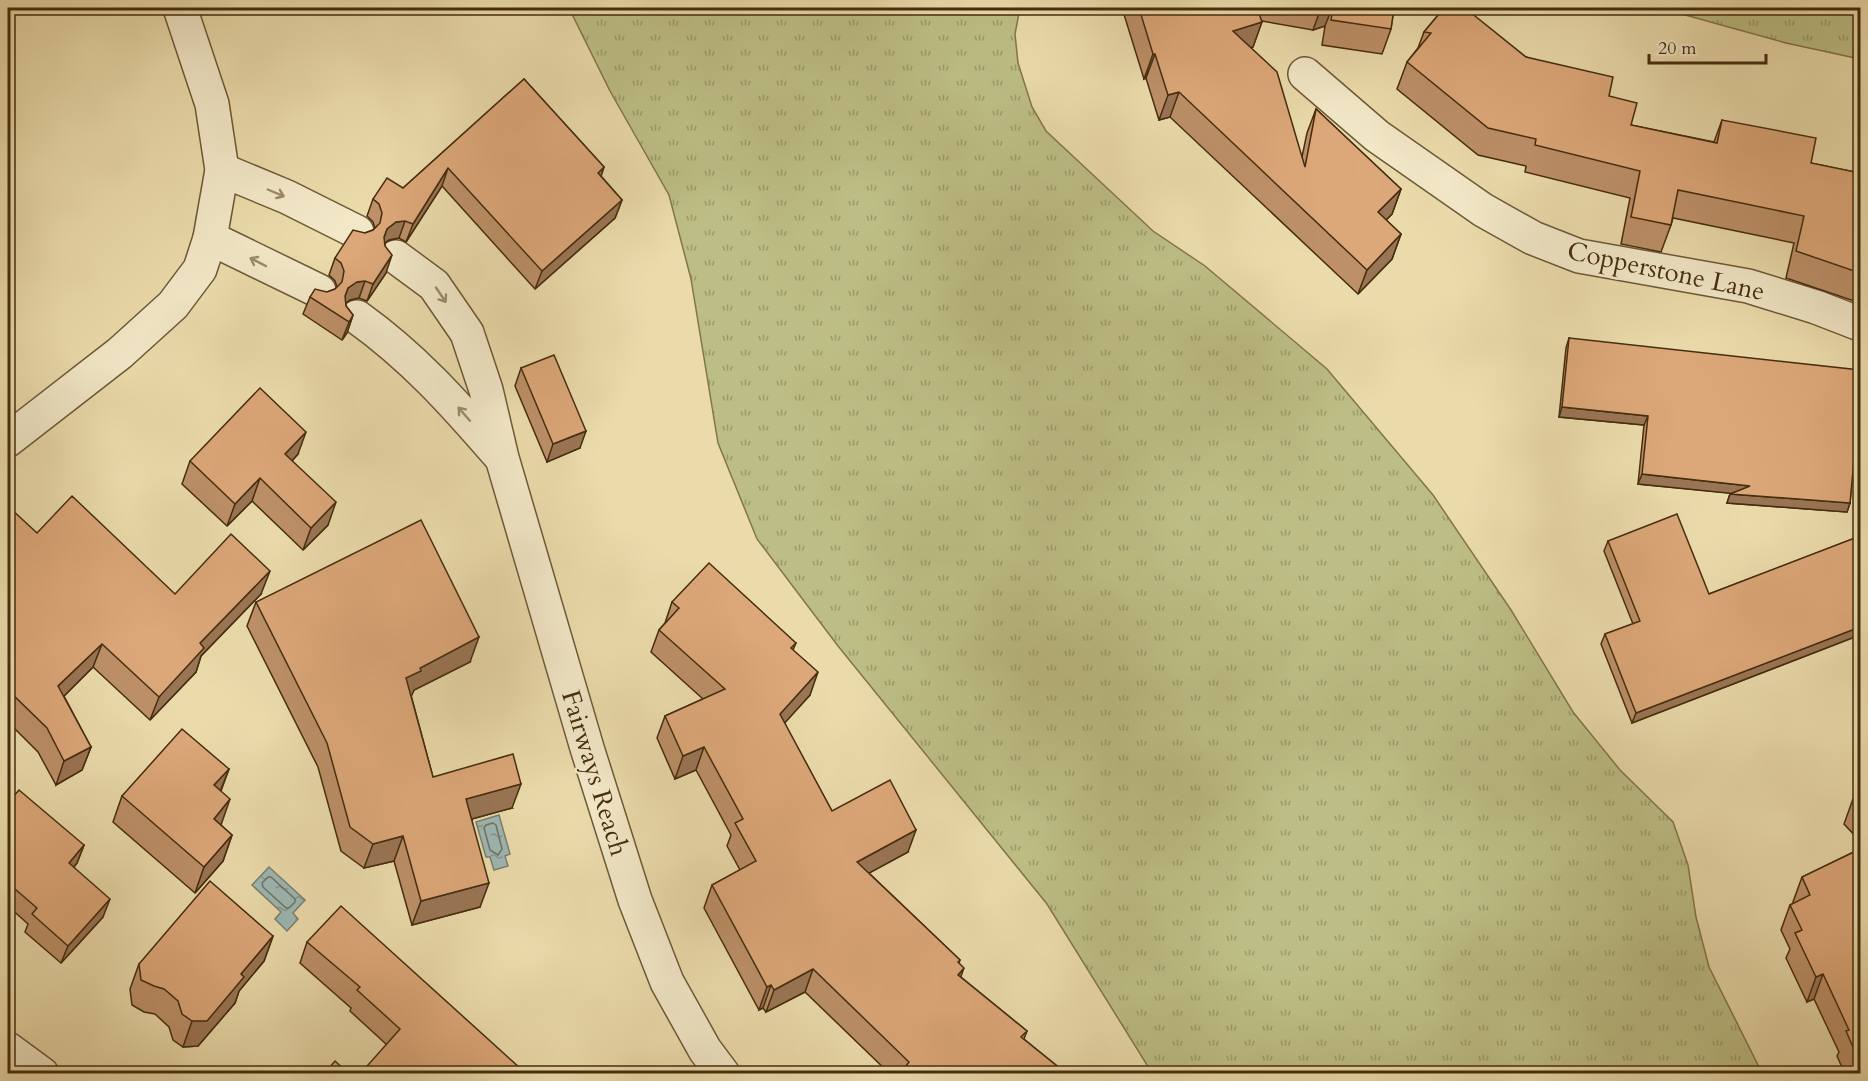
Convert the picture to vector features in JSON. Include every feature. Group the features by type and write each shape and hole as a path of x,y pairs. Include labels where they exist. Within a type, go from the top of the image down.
{"street":[{"path":"8,440 120,353 173,305 200,269 210,238 222,170 212,104 180,8"},
{"name":"Copperstone Lane","path":"1305,75 1377,136 1483,210 1533,238 1579,256 1748,286 1816,307 1860,324"},
{"path":"222,170 287,197 357,232"},
{"path":"210,238 318,291"},
{"name":"Fairways Reach","path":"396,257 434,285 467,333 486,390 502,458 587,748 635,900 667,982 705,1050 723,1074"},
{"name":"Fairways Reach","path":"357,317 389,340 447,394 502,458"},
{"path":"8,1048 42,1074"}],"green space":[{"path":"569,8 1020,8 1015,34 1018,63 1032,107 1046,131 1153,231 1205,266 1327,369 1433,495 1511,610 1573,712 1620,770 1673,822 1688,865 1696,917 1709,967 1762,1073 1152,1073 1047,904 838,646 757,539 718,443 691,279 669,195 610,91"},
{"path":"1660,8 1860,8 1860,59 1786,43"}],"water":[{"path":"499,815 510,854 505,856 508,866 494,870 490,857 486,857 476,822"},
{"path":"269,867 305,900 293,913 298,919 287,931 275,919 281,912 252,885"}],"building":[{"path":"1139,8 1257,8 1262,22 1233,31 1277,72 1305,167 1316,109 1401,189 1378,212 1401,234 1367,270 1179,92 1168,95"},
{"path":"1333,8 1394,8 1391,29 1331,20"},
{"path":"1444,8 1465,8 1526,57 1613,77 1609,96 1637,103 1631,125 1717,143 1722,120 1816,138 1811,163 1860,173 1860,273 1796,251 1804,216 1678,190 1671,225 1631,217 1640,171 1535,145 1536,139 1488,128 1407,62 1431,33 1424,32"},
{"path":"524,79 604,167 598,173 622,200 542,271 448,168 413,224 405,221 396,222 387,229 384,237 385,246 392,255 373,284 365,281 357,282 348,288 345,296 346,306 353,315 349,322 310,297 315,289 327,292 335,289 342,282 344,271 341,263 335,258 353,230 365,233 373,230 380,223 382,213 379,204 373,199 387,178 403,188"},
{"path":"1569,338 1860,370 1860,440 1856,439 1850,503 1730,494 1750,486 1642,474 1648,416 1562,407"},
{"path":"554,355 586,431 553,444 521,368"},
{"path":"260,388 306,432 285,454 336,502 311,528 260,478 235,504 190,461"},
{"path":"72,496 175,594 231,534 270,571 200,643 204,648 159,697 102,644 58,686 91,747 64,761 47,728 11,693 8,697 8,509 9,507 37,533"},
{"path":"1677,514 1709,594 1860,536 1860,627 1636,713 1605,634 1640,621 1608,541"},
{"path":"421,520 479,637 420,668 421,671 406,678 433,777 513,754 521,784 466,799 489,883 421,901 403,836 373,844 350,827 327,743 256,602"},
{"path":"709,563 796,643 791,648 818,672 780,714 832,811 890,780 916,830 857,862 960,960 958,962 964,968 958,975 1027,1031 1021,1037 1067,1074 900,1074 909,1062 813,969 774,990 771,985 767,987 712,885 756,861 735,823 743,819 704,747 683,756 665,716 725,689 659,630 679,608 672,602"},
{"path":"182,729 229,769 214,785 230,799 214,819 232,835 204,867 122,796"},
{"path":"19,790 84,845 69,863 110,899 68,946 32,914 37,908 8,883 8,803"},
{"path":"1860,791 1860,807 1853,799"},
{"path":"1860,849 1860,1063 1846,1031 1849,1030 1823,974 1816,977 1795,933 1802,930 1790,905 1810,895 1802,877"},
{"path":"210,881 273,936 241,974 244,977 207,1021 192,1021 182,1014 178,1001 164,989 141,980 139,964"},
{"path":"341,906 520,1068 515,1074 360,1074 400,1029 357,990 360,987 307,942"},
{"path":"335,1061 349,1074 324,1074"}]}
